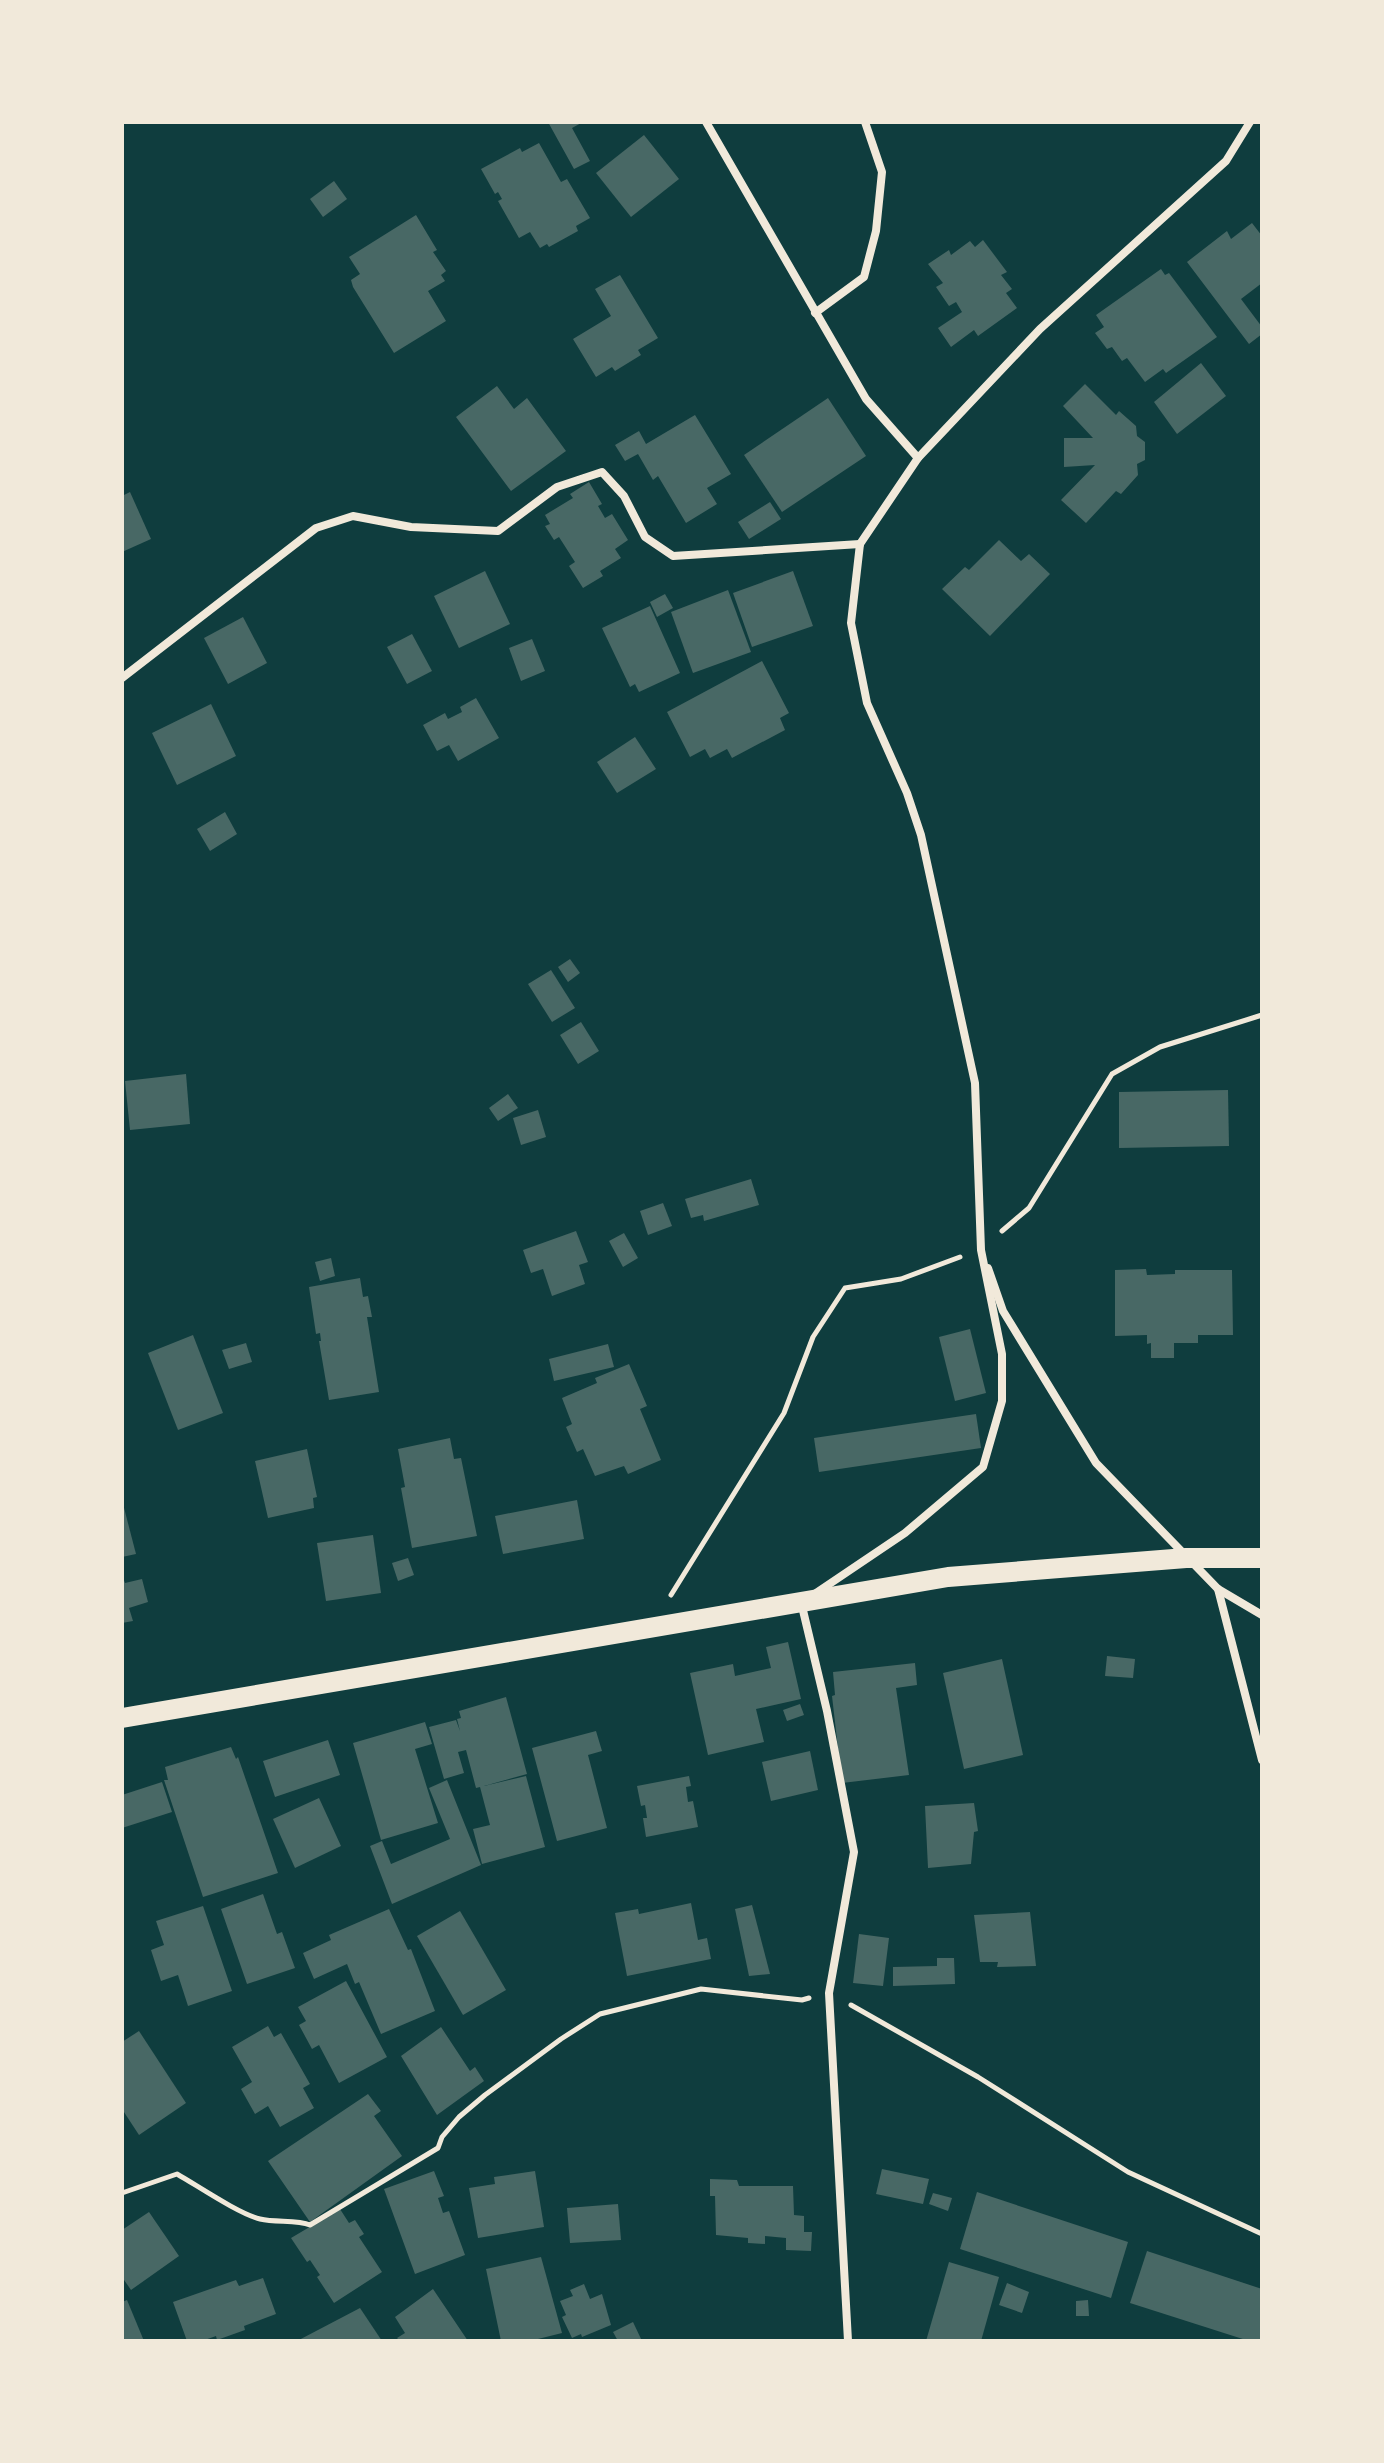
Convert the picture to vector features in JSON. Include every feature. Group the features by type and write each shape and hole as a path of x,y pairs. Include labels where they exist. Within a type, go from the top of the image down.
{"main road":[{"path":"122,1718 948,1577 1186,1558 1262,1558"}],"street":[{"path":"706,122 866,399 918,458"},
{"path":"815,313 864,277 876,231 882,172 865,122"},
{"path":"848,2341 829,1993 854,1852 827,1711 801,1603 905,1533 983,1467 1002,1401 1002,1354 981,1250 975,1083 921,835 907,793 867,703 851,623 860,544 918,458 1040,329 1226,161 1250,122"},
{"path":"122,678 316,528 353,516 411,527 498,531 557,487 602,472 624,496 645,537 673,556 860,544"},
{"path":"981,1250 1003,1311 1096,1463 1218,1589 1262,1615"},
{"path":"1218,1589 1262,1760"}],"path":[{"path":"649,1629 784,1413 813,1337 845,1288 901,1279 981,1250 1029,1208 1112,1074 1160,1047 1262,1015"},
{"path":"122,2193 177,2174 257,2219 310,2225 438,2148 442,2137 459,2117 485,2095 600,2014 701,1989 802,2000 829,1993 978,2077 1128,2172 1262,2234"}],"building":[{"path":"548,122 583,122 572,128 590,161 574,169"},
{"path":"644,135 679,179 631,217 596,173"},
{"path":"539,143 561,182 567,179 590,218 576,226 578,231 549,247 547,244 540,248 530,232 519,238 498,201 502,199 498,192 495,194 481,169 520,148 522,152"},
{"path":"334,181 347,199 323,217 310,199"},
{"path":"416,215 437,250 433,252 446,271 441,275 445,281 428,291 446,321 394,353 353,287 351,280 360,274 349,257"},
{"path":"1252,223 1262,236 1262,283 1241,299 1262,327 1262,334 1249,344 1187,262 1227,231 1231,239"},
{"path":"983,240 1007,272 1001,275 1012,289 1006,293 1017,308 978,336 974,330 951,347 938,328 962,312 956,302 949,306 936,287 943,283 928,264 949,250 951,255 970,241 975,247"},
{"path":"1161,269 1165,275 1169,273 1217,337 1166,373 1163,369 1145,382 1127,358 1122,361 1112,347 1107,349 1095,333 1104,327 1096,315"},
{"path":"620,275 658,338 638,350 641,355 615,371 612,367 596,377 573,339 611,316 595,289"},
{"path":"1201,363 1226,396 1177,434 1154,402"},
{"path":"1085,384 1116,415 1119,411 1136,426 1137,436 1145,442 1145,460 1137,464 1138,475 1121,494 1116,491 1086,523 1061,500 1095,465 1064,467 1064,438 1093,438 1063,406"},
{"path":"497,386 514,409 527,398 566,451 511,491 456,417"},
{"path":"828,398 866,456 782,512 744,455"},
{"path":"695,415 731,474 707,488 717,504 686,523 658,476 653,480 638,454 625,461 615,445 639,431 646,444"},
{"path":"589,482 602,504 598,506 605,518 612,514 628,540 615,549 621,558 600,571 603,576 583,588 569,566 575,562 559,537 554,540 545,526 550,524 545,515 573,498 570,494"},
{"path":"130,492 151,539 122,552 122,496"},
{"path":"770,502 781,519 749,539 738,522"},
{"path":"999,540 1021,561 1029,554 1050,574 990,636 942,589 965,567 969,570"},
{"path":"485,571 510,624 459,648 434,596"},
{"path":"793,571 813,626 752,647 733,593"},
{"path":"728,590 751,652 693,673 671,612"},
{"path":"665,594 673,608 657,617 650,602"},
{"path":"650,606 680,673 639,692 635,684 630,687 602,628"},
{"path":"243,617 267,663 228,684 204,638"},
{"path":"412,634 432,671 407,684 387,647"},
{"path":"532,639 545,671 521,681 509,648"},
{"path":"762,661 789,713 780,718 785,730 732,758 727,749 710,758 705,749 690,757 667,712"},
{"path":"476,698 499,738 458,761 449,745 437,751 423,725 445,713 448,719 462,712 460,707"},
{"path":"211,704 236,756 177,785 152,733"},
{"path":"635,737 656,769 617,793 597,762"},
{"path":"225,812 237,834 210,851 197,829"},
{"path":"570,959 580,973 568,982 558,967"},
{"path":"551,970 575,1008 552,1022 528,984"},
{"path":"581,1022 599,1051 578,1064 560,1035"},
{"path":"186,1074 190,1124 130,1130 125,1081"},
{"path":"1228,1090 1229,1146 1119,1148 1119,1092"},
{"path":"508,1094 518,1108 498,1121 489,1108"},
{"path":"538,1110 546,1137 521,1145 513,1118"},
{"path":"751,1179 759,1205 704,1221 703,1215 691,1218 685,1199"},
{"path":"663,1203 672,1226 648,1235 640,1211"},
{"path":"576,1231 588,1262 579,1265 585,1284 552,1296 543,1269 531,1273 523,1250"},
{"path":"624,1233 638,1258 623,1267 609,1241"},
{"path":"331,1258 335,1276 320,1281 315,1262"},
{"path":"1146,1269 1147,1275 1175,1274 1175,1270 1232,1270 1233,1335 1198,1335 1198,1343 1174,1343 1174,1358 1151,1358 1151,1343 1147,1344 1147,1335 1115,1336 1115,1270"},
{"path":"360,1278 363,1297 368,1296 372,1317 367,1317 379,1392 329,1400 320,1333 316,1334 309,1287"},
{"path":"970,1329 986,1393 955,1401 939,1337"},
{"path":"193,1335 223,1413 178,1430 148,1353"},
{"path":"246,1343 252,1362 229,1369 222,1350"},
{"path":"608,1344 614,1367 554,1381 549,1359"},
{"path":"629,1364 647,1406 640,1409 661,1460 628,1474 624,1466 595,1476 583,1449 577,1452 566,1427 572,1424 562,1398 597,1383 595,1378"},
{"path":"976,1414 981,1448 819,1472 814,1438"},
{"path":"450,1438 454,1459 461,1458 477,1536 412,1548 401,1488 405,1487 398,1449"},
{"path":"307,1449 317,1497 313,1498 314,1508 268,1518 255,1461"},
{"path":"122,1500 136,1554 122,1557"},
{"path":"577,1500 584,1539 503,1554 495,1516"},
{"path":"373,1535 381,1593 326,1601 317,1543"},
{"path":"408,1558 414,1575 398,1581 392,1563"},
{"path":"122,1575 125,1583 142,1579 148,1602 129,1608 133,1621 122,1623"},
{"path":"788,1642 801,1699 756,1709 764,1742 708,1755 690,1673 733,1664 735,1676 771,1668 766,1647"},
{"path":"1107,1656 1135,1659 1133,1678 1105,1676"},
{"path":"1002,1659 1023,1755 964,1769 943,1673"},
{"path":"915,1663 917,1685 896,1688 909,1775 842,1783 832,1696 835,1695 833,1672"},
{"path":"506,1697 527,1774 484,1786 526,1776 545,1847 482,1864 473,1829 490,1825 466,1750 458,1752 464,1773 444,1779 429,1727 456,1720 460,1731 459,1711"},
{"path":"800,1704 804,1715 787,1721 783,1710"},
{"path":"425,1722 432,1744 415,1749 438,1823 381,1840 353,1743"},
{"path":"596,1731 602,1751 588,1755 607,1828 557,1841 532,1748"},
{"path":"328,1740 340,1775 275,1797 263,1761"},
{"path":"231,1747 236,1759 238,1757 278,1873 203,1897 164,1780 168,1780 165,1767"},
{"path":"810,1751 818,1790 771,1801 762,1762"},
{"path":"689,1776 691,1786 686,1787 688,1802 693,1801 698,1827 646,1837 643,1818 647,1818 645,1805 641,1806 637,1786"},
{"path":"447,1780 481,1865 392,1904 370,1846 382,1841 391,1864 450,1839 429,1788"},
{"path":"162,1782 172,1812 122,1828 122,1795"},
{"path":"319,1798 341,1846 295,1868 273,1819"},
{"path":"974,1803 978,1831 974,1832 971,1864 928,1868 925,1806"},
{"path":"263,1894 277,1934 282,1932 295,1968 247,1984 221,1909"},
{"path":"691,1903 698,1940 707,1938 711,1959 627,1976 615,1913 638,1909 639,1914"},
{"path":"752,1905 770,1974 749,1976 735,1909"},
{"path":"203,1906 232,1991 188,2006 178,1975 161,1981 151,1950 164,1945 156,1921"},
{"path":"389,1909 408,1950 411,1949 435,2011 381,2034 359,1982 355,1984 347,1964 314,1979 303,1953 331,1940 329,1935"},
{"path":"460,1911 506,1990 463,2015 417,1936"},
{"path":"1030,1912 1036,1966 997,1967 998,1962 980,1962 974,1915"},
{"path":"859,1934 889,1938 883,1986 853,1983"},
{"path":"937,1958 954,1958 955,1984 893,1986 893,1967 937,1966"},
{"path":"346,1981 387,2057 339,2083 319,2045 312,2049 299,2025 306,2021 298,2007"},
{"path":"268,2026 274,2037 281,2033 310,2084 303,2088 314,2108 280,2127 268,2106 255,2114 241,2089 252,2082 232,2047"},
{"path":"441,2027 470,2071 475,2067 484,2081 437,2115 401,2056"},
{"path":"139,2031 186,2103 139,2135 122,2109 122,2042"},
{"path":"368,2094 381,2111 374,2116 402,2156 310,2222 268,2161"},
{"path":"882,2169 929,2179 923,2204 876,2194"},
{"path":"434,2171 444,2196 438,2198 443,2213 449,2211 465,2255 415,2274 384,2189"},
{"path":"535,2171 544,2227 478,2238 469,2188 495,2184 494,2177"},
{"path":"710,2179 737,2180 739,2186 793,2186 794,2215 804,2216 804,2232 812,2232 811,2251 786,2250 786,2238 765,2236 765,2244 748,2243 748,2238 716,2235 715,2196 710,2196"},
{"path":"977,2192 1128,2242 1111,2298 960,2249"},
{"path":"933,2193 952,2198 948,2211 929,2204"},
{"path":"618,2204 621,2240 570,2243 567,2208"},
{"path":"340,2209 349,2223 355,2220 364,2234 359,2237 382,2272 334,2303 317,2277 320,2275 291,2238"},
{"path":"149,2212 179,2256 131,2290 122,2277 122,2230"},
{"path":"1147,2251 1262,2289 1262,2341 1249,2341 1130,2303"},
{"path":"541,2257 562,2333 530,2341 501,2341 486,2269"},
{"path":"949,2262 999,2277 981,2341 926,2341"},
{"path":"263,2278 276,2314 217,2340 216,2336 202,2341 187,2341 173,2302 236,2280 239,2286"},
{"path":"1007,2283 1029,2292 1022,2313 999,2305"},
{"path":"584,2284 590,2299 602,2294 611,2325 572,2338 562,2317 566,2315 560,2301 573,2296 570,2290"},
{"path":"433,2289 468,2341 400,2341 397,2338 405,2333 395,2317"},
{"path":"127,2300 144,2341 122,2341 122,2302"},
{"path":"1088,2300 1089,2316 1076,2316 1076,2301"},
{"path":"360,2308 382,2341 297,2341"},
{"path":"633,2322 642,2341 618,2341 613,2332"}]}
